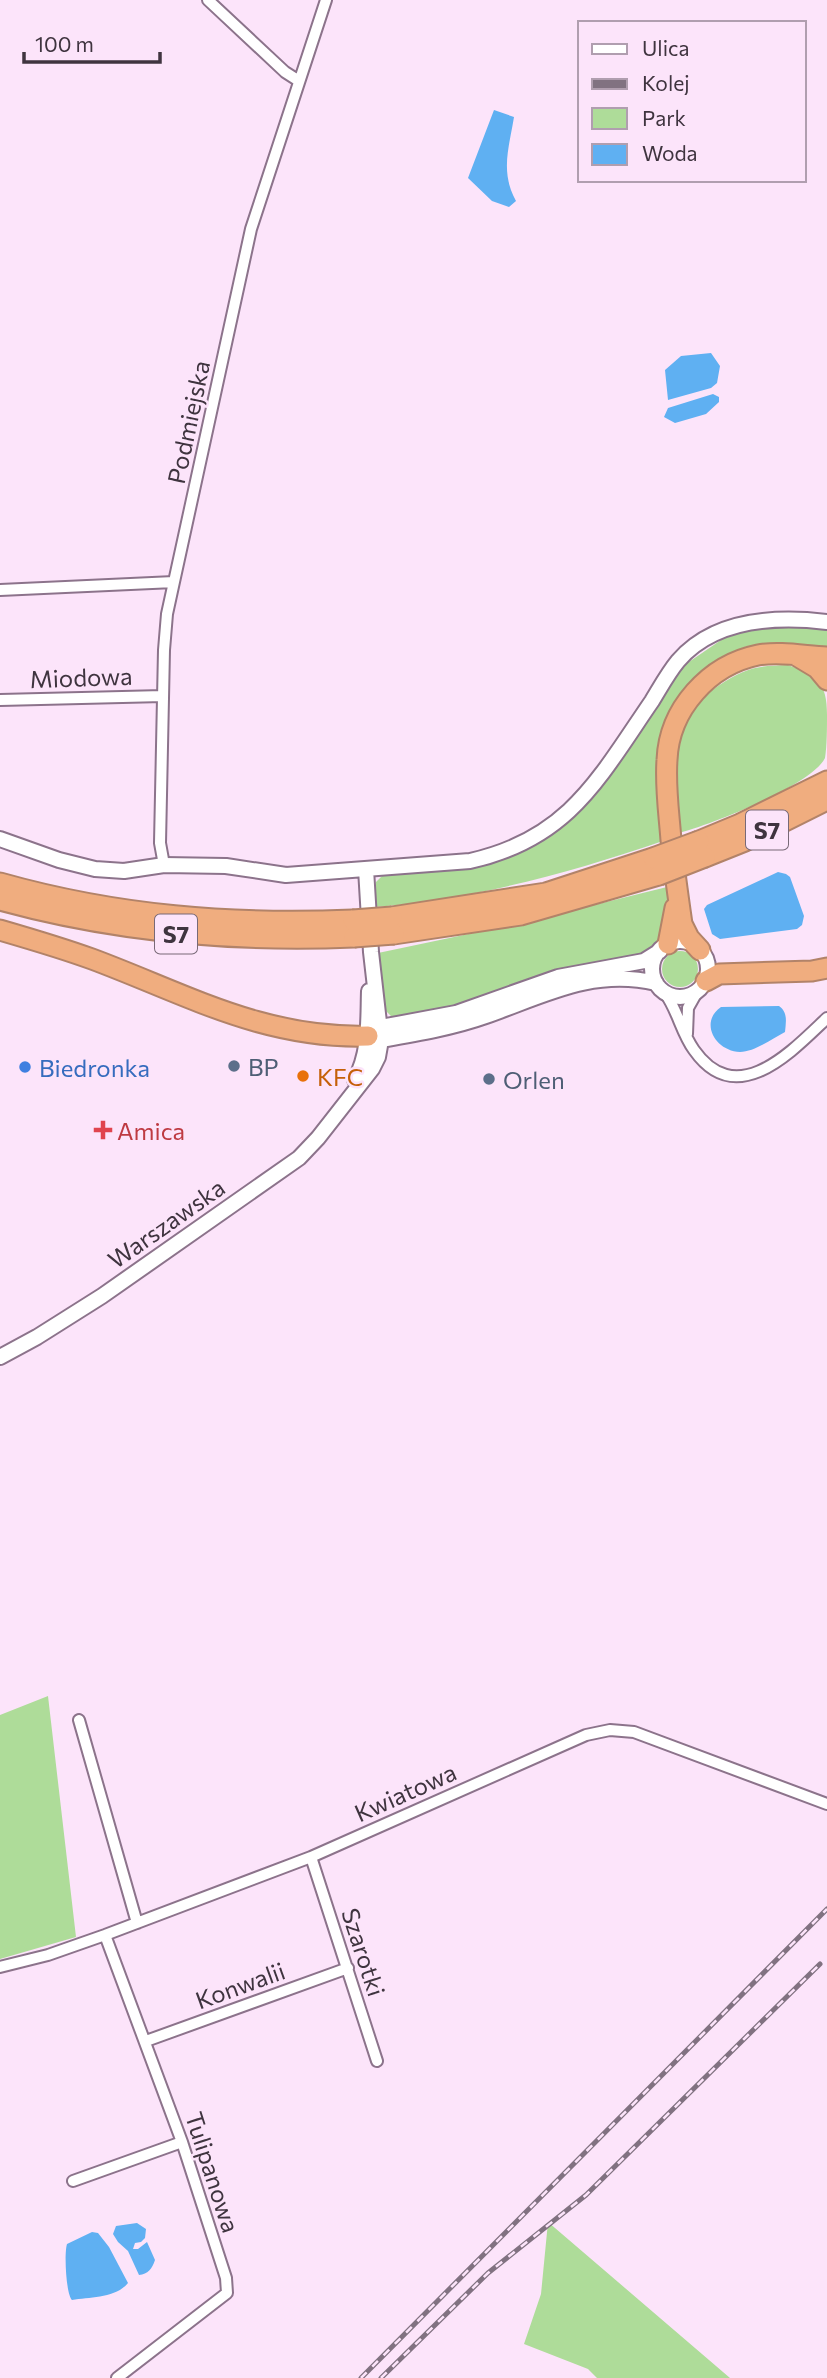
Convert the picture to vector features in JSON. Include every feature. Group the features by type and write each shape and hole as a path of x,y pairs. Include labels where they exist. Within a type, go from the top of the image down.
{"highway":[{"path":"700,950 682,924 677,893 667,782 667,758 676,721 704,682 730,665 759,655 827,657"},
{"path":"797,655 817,668 827,680"},
{"path":"818,785 827,767"},
{"name":"S7","path":"702,849 740,824 818,785"},
{"name":"S7","path":"0,900 97,922 176,934 301,939 353,928 393,925 656,867 702,849 757,835 827,800"},
{"name":"S7","path":"0,883 89,904 177,917 353,928"},
{"path":"664,948 673,928 677,893"},
{"path":"0,930 92,959 253,1023 328,1036 377,1035"},
{"path":"702,986 719,974 812,971 827,968"}],"street":[{"path":"208,0 285,72 299,81"},
{"name":"Podmiejska","path":"164,865 160,843 167,614 251,229 326,0"},
{"path":"0,590 174,582"},
{"path":"0,839 59,860 95,869 124,871 164,865 226,866 286,875 470,861 495,856 518,846 562,818 596,784 678,660 692,650 727,629 762,620 793,618 827,622"},
{"name":"Miodowa","path":"0,700 163,696"},
{"name":"Warszawska","path":"0,1357 102,1296 299,1158 342,1106 377,1035 366,869"},
{"path":"377,1035 456,1013 558,977 644,961 664,948 685,942 700,950 708,964 702,986 688,1008 688,1040"},
{"path":"664,948 653,966 661,988 676,1008 680,1025 688,1040 713,1069 727,1074 756,1074 783,1059 827,1018"},
{"path":"377,1035 453,1026 485,1017 568,985 638,979 681,997 702,986"},
{"path":"79,1720 137,1923"},
{"name":"Kwiatowa","path":"0,1967 48,1955 105,1935 311,1857 586,1735 610,1730 634,1732 827,1804"},
{"name":"Szarotki","path":"311,1857 377,2061"},
{"name":"Tulipanowa","path":"105,1935 182,2141 226,2278 227,2293 117,2378"},
{"name":"Konwalii","path":"146,2041 348,1968"},
{"path":"73,2181 182,2141"}],"green space":[{"path":"754,626 827,627 827,649 788,645 747,646 703,670 686,689 658,760 658,815 663,841 521,883 449,898 375,907 376,882 384,874 447,871 490,864 528,848 557,831 595,796 683,666 724,638"},
{"path":"788,665 813,677 825,695 825,758 816,769 781,792 735,813 678,833 678,752 682,733 690,716 701,700 736,675 759,667"},
{"path":"667,887 665,925 658,941 644,957 480,1002 394,1019 383,1008 378,953 521,923"},
{"path":"680,951 693,956 698,969 693,982 680,987 667,982 662,969 667,956"},
{"path":"48,1696 76,1937 0,1959 0,1715"},
{"path":"548,2222 730,2378 597,2378 588,2369 524,2344 541,2294"}],"water":[{"path":"494,110 514,117 507,170 516,201 509,207 492,201 468,178"},
{"path":"711,353 720,366 717,383 711,388 668,400 665,370 681,356"},
{"path":"713,394 719,397 719,402 706,414 675,423 664,417 668,408"},
{"path":"778,872 790,877 804,916 802,925 797,929 720,939 712,934 704,909 707,905"},
{"path":"779,1006 785,1014 785,1032 757,1048 740,1052 731,1050 723,1047 713,1035 711,1020 721,1007"},
{"path":"137,2223 146,2229 145,2238 135,2243 133,2249 138,2249 147,2242 155,2260 145,2274 139,2275 128,2251 113,2234 116,2226"},
{"path":"92,2232 98,2233 109,2247 128,2283 117,2292 72,2300 66,2274 67,2244"}],"railway":[{"path":"361,2378 827,1909"},
{"path":"381,2378 488,2273 586,2195 820,1964"}],"place":[{"name":"BP","path":"234,1066"},
{"name":"Biedronka","path":"25,1067"},
{"name":"KFC","path":"303,1076"},
{"name":"Orlen","path":"489,1079"},
{"name":"Amica","path":"103,1130"}]}
